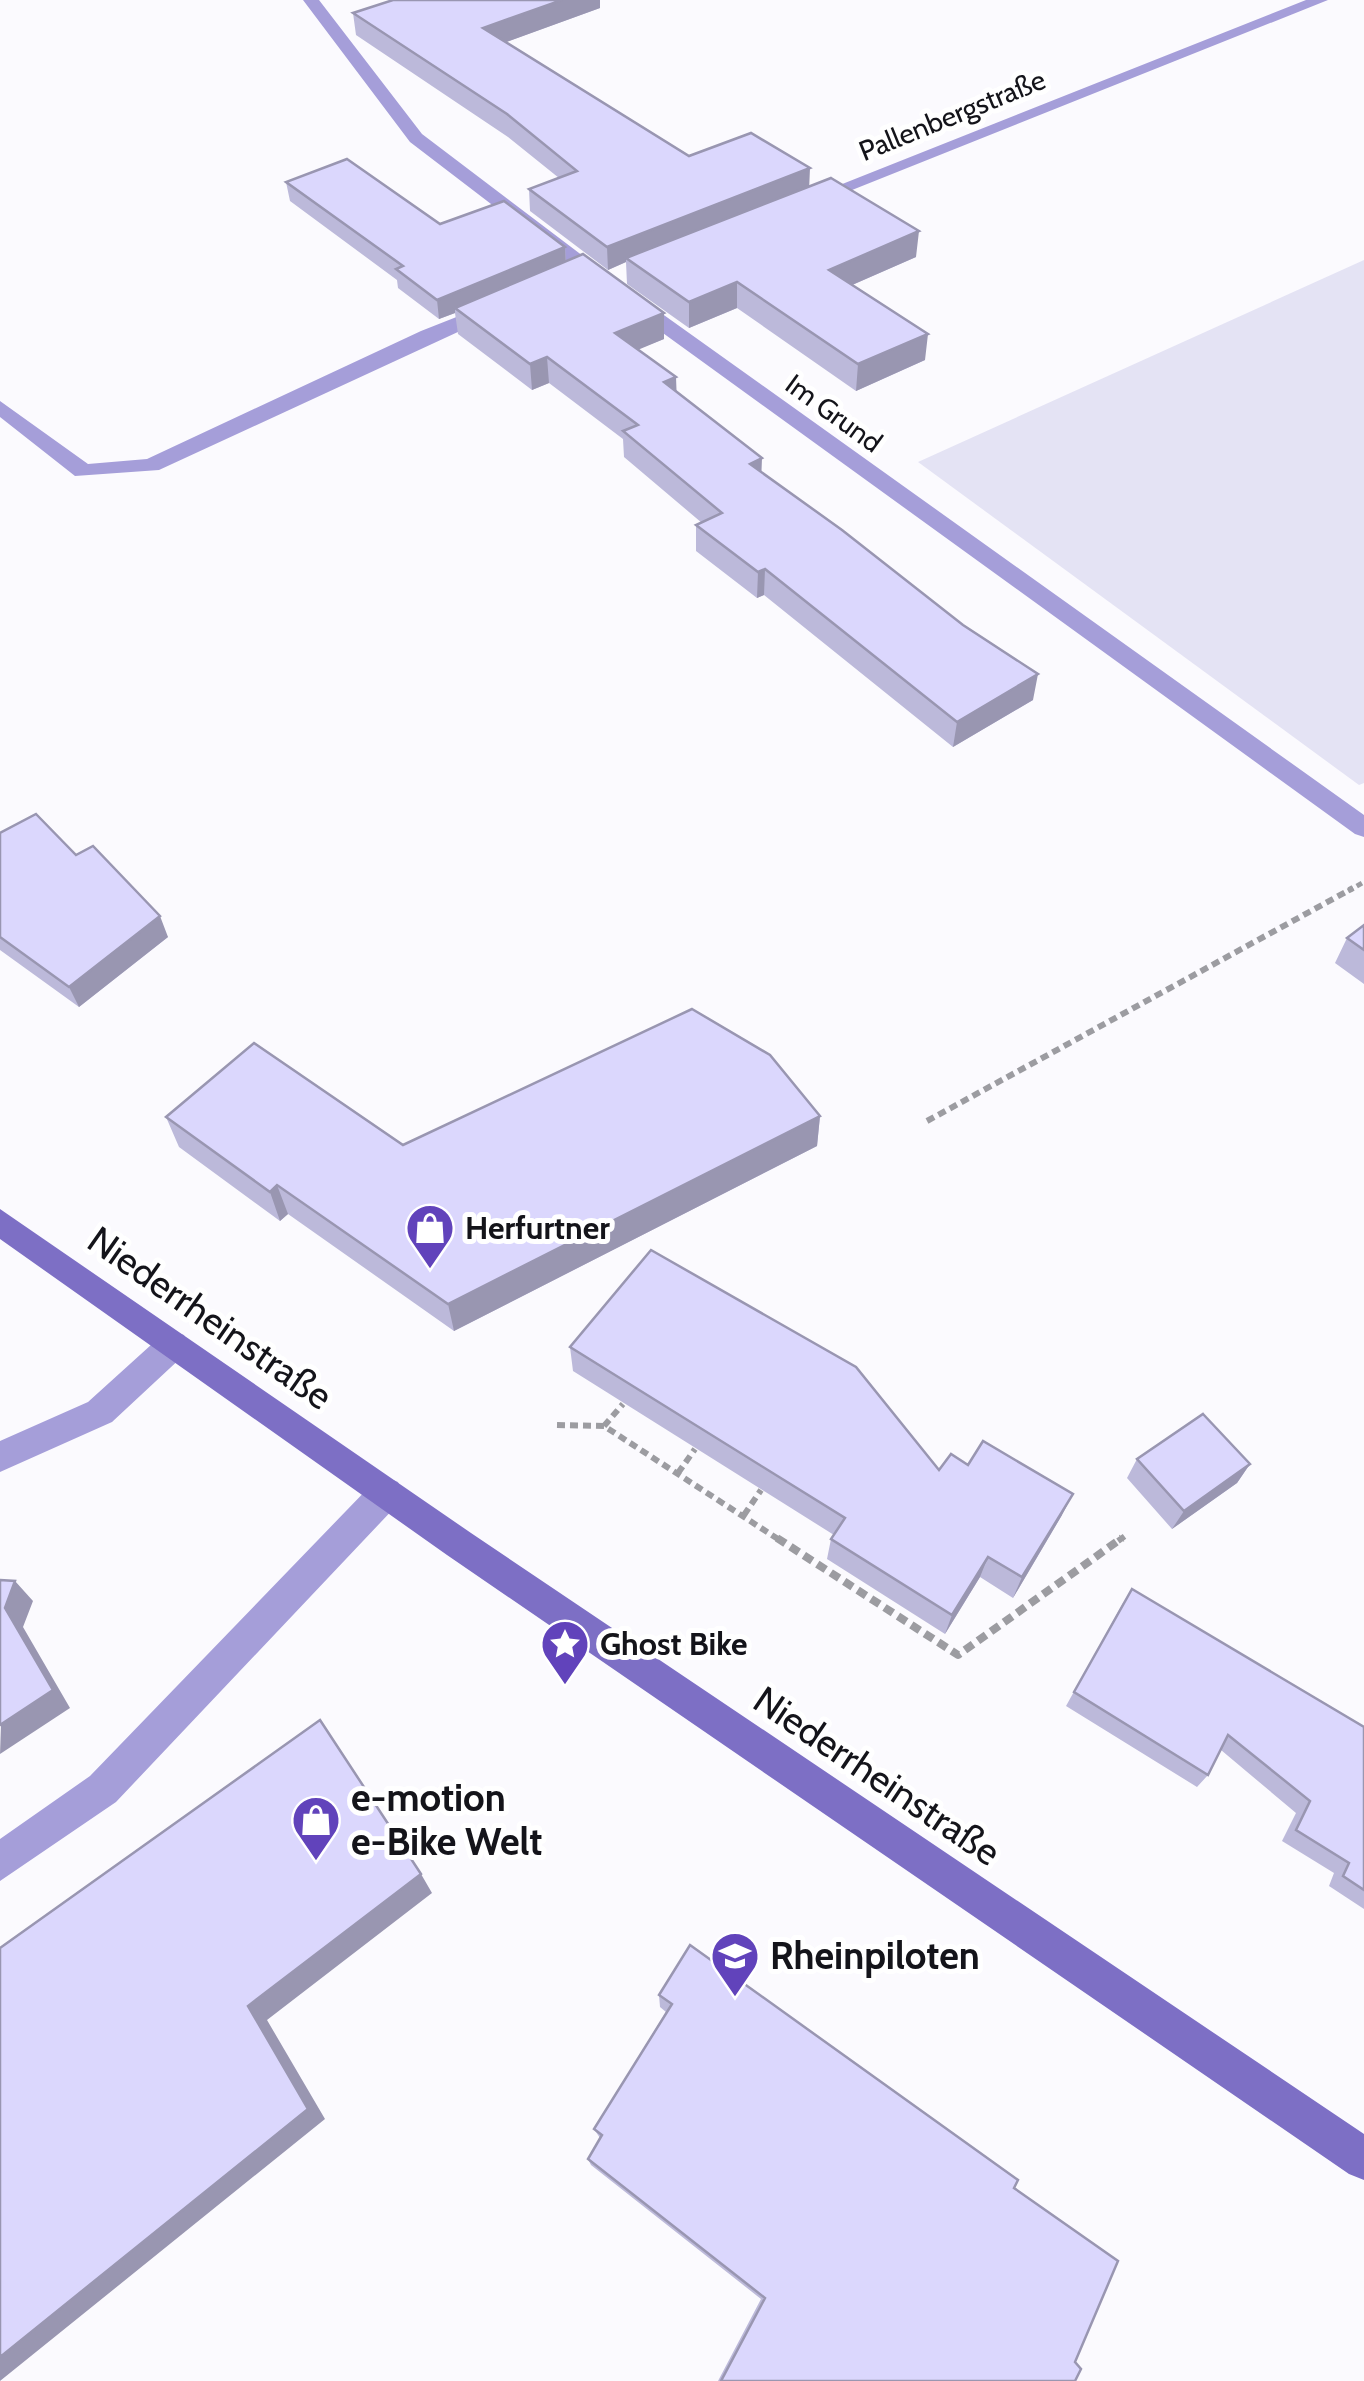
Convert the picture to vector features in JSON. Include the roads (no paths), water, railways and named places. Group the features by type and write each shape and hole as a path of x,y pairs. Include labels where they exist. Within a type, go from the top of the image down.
{"street":[{"name":"Im Grund","path":"311,0 416,138 579,271 614,278 1364,828"},
{"name":"Pallenbergstraße","path":"789,209 1320,0"},
{"path":"0,406 83,471 151,464 428,335 508,302"},
{"name":"Niederrheinstraße","path":"0,1222 172,1346 1364,2159"},
{"path":"0,1457 100,1412 172,1346"},
{"path":"0,1862 102,1788 386,1493"}],"place":[{"name":"Herfurtner","path":"430,1270"},
{"name":"Ghost Bike","path":"565,1686"},
{"name":"e-motion e-Bike Welt","path":"316,1862"},
{"name":"Rheinpiloten","path":"735,1998"}]}
